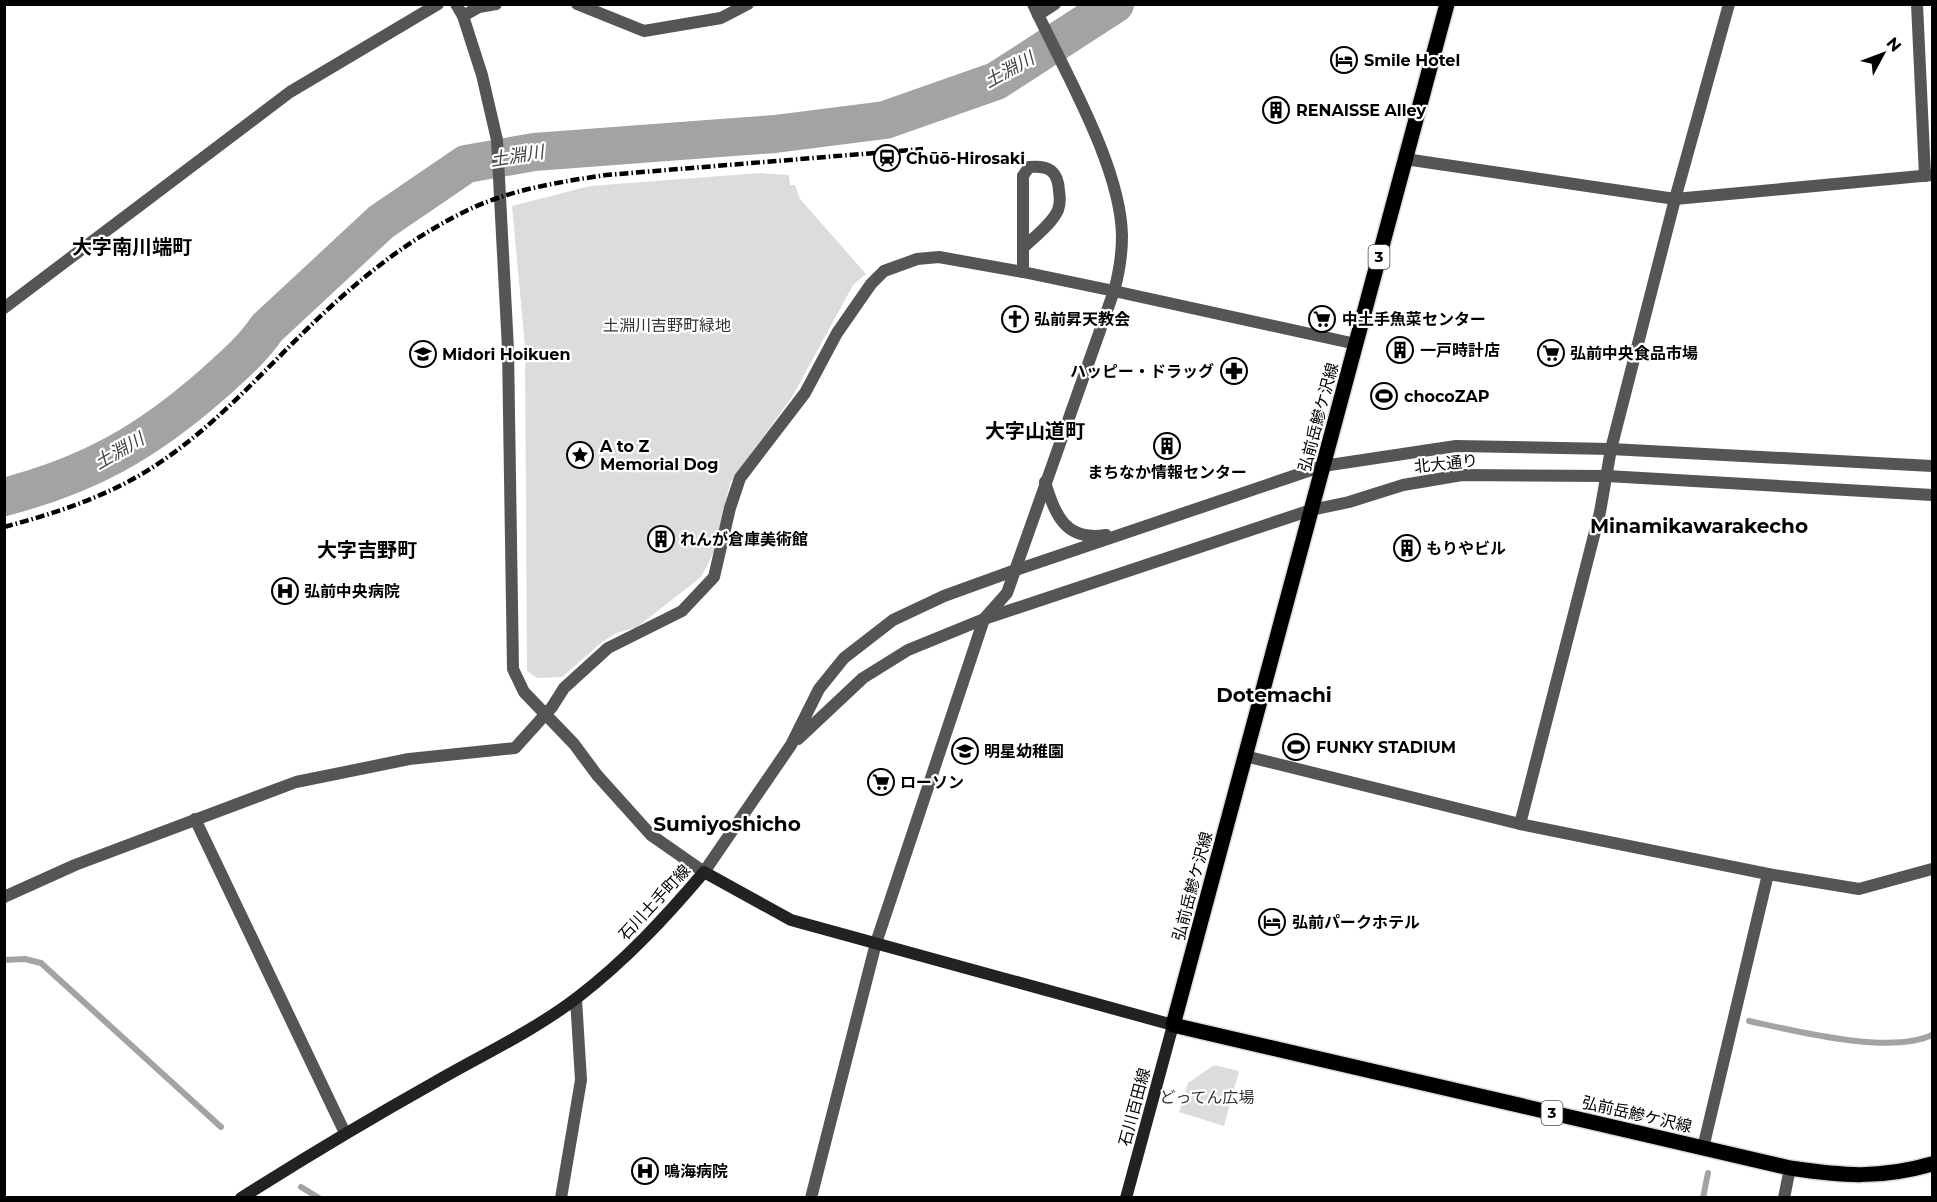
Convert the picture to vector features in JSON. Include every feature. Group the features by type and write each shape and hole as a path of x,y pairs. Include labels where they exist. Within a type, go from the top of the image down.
{"main road":[{"name":"弘前岳鰺ケ沢線","path":"1447,4 1173,1025 1790,1168 1867,1177 1899,1173 1932,1164"},
{"name":"石川土手町線","path":"241,1197 345,1133 535,1026 576,999 612,970 660,925 704,872 791,920 1173,1025"},
{"name":"石川百田線","path":"1126,1197 1173,1025"}],"street":[{"path":"4,308 290,92 438,4"},
{"path":"456,4 463,16 482,75 497,148 508,349 513,669 524,692 574,744 597,775 651,835 704,872 791,746"},
{"path":"463,16 478,7 496,4"},
{"path":"577,4 644,31 721,18 748,4"},
{"path":"811,1197 876,943 984,619 1007,593 1114,291 1122,252 1117,200 1093,132 1038,14 1055,4"},
{"path":"1520,824 1607,476 1611,449 1675,199 1729,4"},
{"path":"1405,159 1675,199 1928,176 1917,4"},
{"path":"1023,248 1059,209 1058,178 1052,170 1044,166 1029,167 1023,176 1023,248 1023,272"},
{"path":"4,897 75,865 296,782 409,759 515,748 564,688 608,648 682,611 714,577 730,508 740,478 805,393 837,333 871,284 884,271 917,259 939,257 1023,272 1356,344"},
{"name":"北大通り","path":"791,746 819,688 844,658 893,620 924,605 1013,571 1323,466 1456,446 1611,449 1932,466"},
{"name":"北大通り","path":"791,746 863,678 886,661 984,619 1311,510 1349,502 1403,484 1462,475 1607,476 1932,495"},
{"path":"1046,482 1059,518 1072,530 1100,536 1131,531"},
{"path":"1245,756 1520,824 1768,874 1860,889 1932,869"},
{"path":"195,819 345,1133"},
{"path":"1702,1148 1768,874"},
{"path":"561,1197 581,1080 580,1032 576,999"},
{"path":"1784,1197 1790,1168"}],"green space":[{"name":"土淵川吉野町緑地","path":"760,173 789,175 790,185 795,185 800,199 866,274 853,285 792,397 730,483 714,552 701,577 637,627 617,633 602,642 562,677 537,678 527,671 525,347 512,206 590,186"},
{"name":"どってん広場","path":"1214,1065 1239,1071 1224,1126 1179,1112 1188,1083"}],"waterway":[{"name":"土淵川","path":"4,497 90,467 140,439 189,405 235,364 267,328 381,222 466,164 534,152 775,134 885,120 996,81 1115,4"},
{"path":"4,960 25,959 41,963 221,1127"},
{"path":"1749,1021 1816,1035 1868,1042 1914,1041 1932,1035"},
{"path":"1703,1198 1708,1173"},
{"path":"301,1187 319,1198"}],"railway":[{"path":"4,527 86,501 125,483 162,461 218,416 360,281 421,236 482,204 534,188 606,175 923,149"}],"place":[{"name":"Smile Hotel","path":"1344,60"},
{"name":"RENAISSE Alley","path":"1276,110"},
{"name":"Chūō-Hirosaki","path":"887,158"},
{"name":"弘前昇天教会","path":"1015,319"},
{"name":"中土手魚菜センター","path":"1322,319"},
{"name":"一戸時計店","path":"1400,350"},
{"name":"弘前中央食品市場","path":"1551,353"},
{"name":"Midori Hoikuen","path":"423,354"},
{"name":"ハッピー・ドラッグ","path":"1234,371"},
{"name":"chocoZAP","path":"1384,396"},
{"name":"まちなか情報センター","path":"1167,446"},
{"name":"A to Z Memorial Dog","path":"580,455"},
{"name":"れんが倉庫美術館","path":"661,539"},
{"name":"もりやビル","path":"1407,548"},
{"name":"弘前中央病院","path":"285,591"},
{"name":"FUNKY STADIUM","path":"1296,747"},
{"name":"明星幼稚園","path":"965,751"},
{"name":"ローソン","path":"881,782"},
{"name":"弘前パークホテル","path":"1272,922"},
{"name":"鳴海病院","path":"645,1171"}],"district":[{"name":"大字南川端町","path":"132,247"},
{"name":"大字山道町","path":"1035,431"},
{"name":"Minamikawarakecho","path":"1699,526"},
{"name":"大字吉野町","path":"367,550"},
{"name":"Dotemachi","path":"1274,695"},
{"name":"Sumiyoshicho","path":"727,824"}]}
